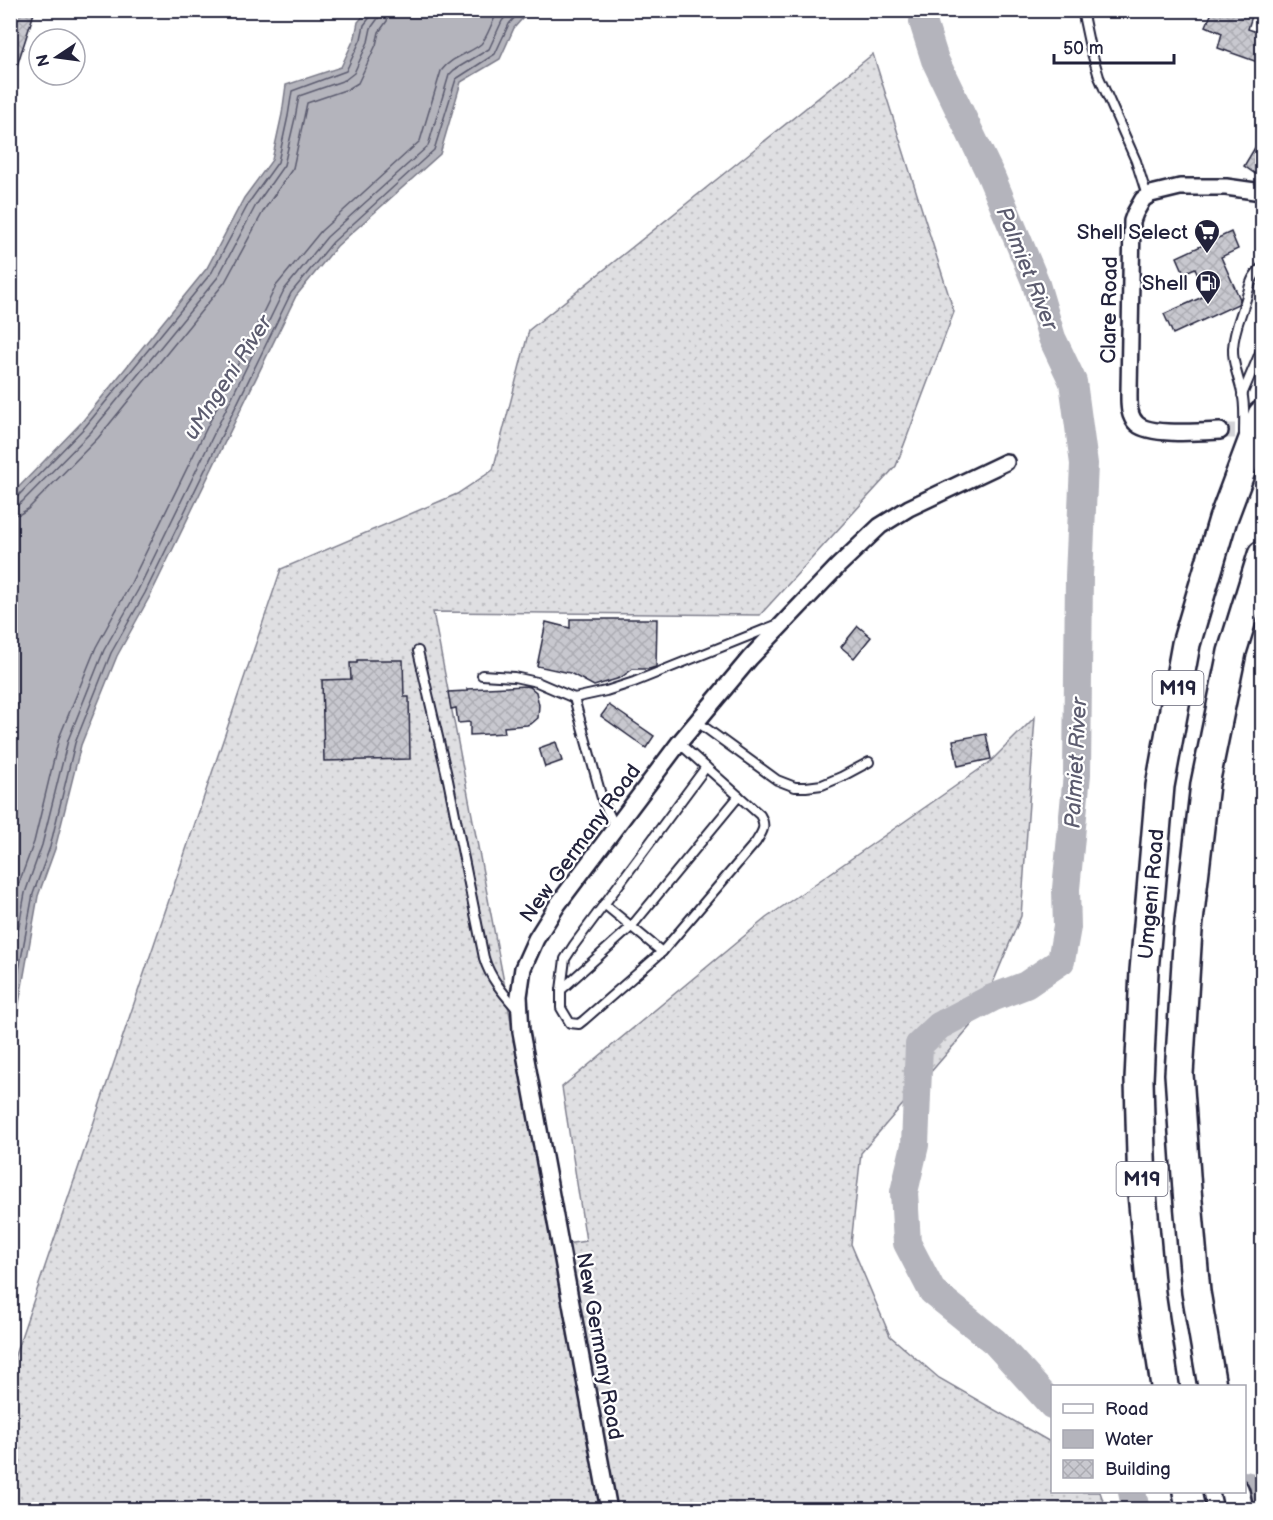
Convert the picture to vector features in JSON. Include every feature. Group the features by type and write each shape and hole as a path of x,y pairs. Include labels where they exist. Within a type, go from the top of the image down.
{"highway":[{"name":"Umgeni Road","path":"1165,1385 1151,1293 1142,1193 1139,1080 1143,993 1160,786 1186,644 1223,519 1263,415"},
{"name":"Umgeni Road","path":"1212,1385 1196,1292 1179,1074 1188,930 1204,784 1232,652 1263,555"},
{"path":"1142,1193 1187,1190"},
{"path":"1187,1493 1191,1509"},
{"path":"1235,1493 1239,1509"}],"street":[{"path":"1147,196 1180,187 1226,187 1263,192"},
{"name":"Clare Road","path":"1147,196 1139,204 1132,221 1129,410 1137,424 1146,429 1160,432 1220,432"},
{"name":"New Germany Road","path":"609,1509 521,1032 519,996 523,968 536,939 558,904 679,743 750,658 785,621 880,526 909,508 1006,462"}],"lane":[{"path":"1082,10 1099,77 1136,161 1147,196"},
{"path":"1243,465 1245,411 1234,365 1233,346 1238,320 1250,282 1263,267"},
{"path":"1242,395 1263,348"},
{"path":"482,675 514,677 537,682 574,698 634,682 785,621"},
{"path":"418,651 448,780 484,958 496,983 520,1013"},
{"path":"574,698 603,802 616,828"},
{"path":"696,721 777,780 795,787 822,785 869,762"},
{"path":"679,743 739,796 760,815 764,822 763,829 756,843 662,952 579,1024 570,1023 561,1008 565,959 706,767"},
{"path":"561,990 631,927 739,796"},
{"path":"604,904 662,952"}],"shaded area":[{"path":"873,54 954,312 896,466 760,615 433,612 503,977 551,1246 586,1241 562,1087 766,918 990,762 1035,717 1021,916 979,1016 861,1153 851,1244 890,1336 939,1378 1051,1442 1051,1493 1100,1493 1106,1509 11,1510 11,1367 281,569 457,494 493,470 529,330"}],"water":[{"name":"uMngeni River","path":"368,11 529,11 514,28 500,59 461,82 440,154 337,246 296,296 150,596 117,656 81,745 55,849 38,896 12,1043 11,1096 11,495 81,423 207,268 244,198 272,160 286,85 341,67 355,37 358,22"}],"building":[{"path":"10,10 35,10 30,27 27,27 27,35 13,78 10,78"},
{"path":"1213,10 1249,10 1248,14 1252,16 1248,29 1263,34 1263,64 1218,48 1222,33 1206,26"},
{"path":"1263,134 1263,174 1258,172 1257,175 1244,166"},
{"path":"1231,232 1238,249 1221,257 1240,299 1238,304 1173,334 1164,314 1207,295 1195,268 1184,273 1177,257"},
{"path":"570,619 657,619 656,667 633,669 620,678 594,686 570,673 537,666 546,622 570,628"},
{"path":"858,626 871,637 854,658 841,647"},
{"path":"357,660 403,660 404,697 409,697 410,759 324,761 322,680 351,679 350,663 357,663"},
{"path":"526,686 536,692 539,705 538,718 527,725 504,727 505,733 470,735 470,722 458,723 456,708 451,709 448,692"},
{"path":"609,705 654,736 646,748 601,716"},
{"path":"986,734 991,759 958,766 953,740"},
{"path":"556,742 562,761 545,767 539,748"}],"waterway":[{"name":"Palmiet River","path":"926,10 923,22 935,60 991,176 1035,281 1052,338 1073,382 1084,464 1079,576 1077,774 1066,889 1067,927 1061,961 1026,985 992,998 939,1026 919,1045 915,1145 904,1192 907,1243 932,1291 995,1342 1051,1404"},
{"name":"Palmiet River","path":"1246,1485 1257,1488 1262,1493"},
{"path":"1132,1493 1136,1510"}],"tunnel":[{"path":"1220,431 1260,431"}],"place":[{"name":"Shell Select","path":"1207,255"},
{"name":"Shell","path":"1208,306"}]}
